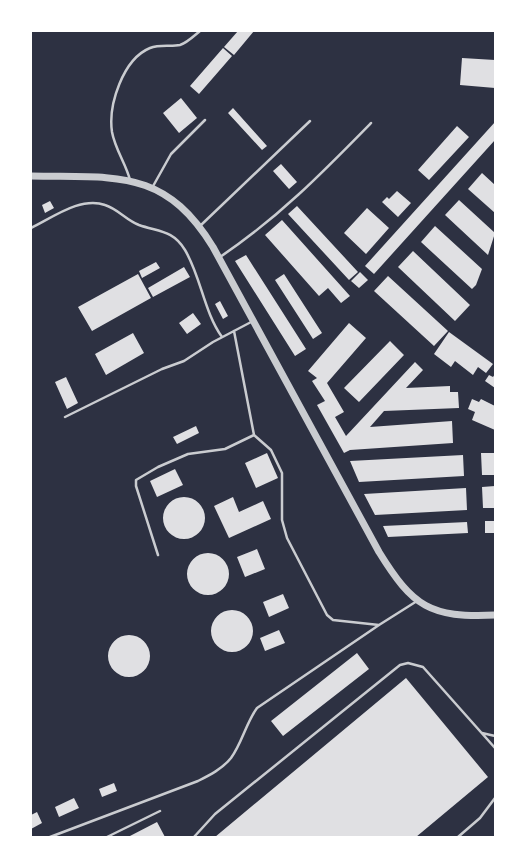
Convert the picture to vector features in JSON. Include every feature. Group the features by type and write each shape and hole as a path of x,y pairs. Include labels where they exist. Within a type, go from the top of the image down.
{"street":[{"path":"31,176 110,178 130,181 152,188 180,204 200,226 220,258 379,552 393,575 417,601 434,611 449,614 495,615"}],"lane":[{"path":"130,181 127,168 119,153 112,132 115,102 119,83 137,56 150,48 180,45 200,31"},
{"path":"152,188 171,154 205,120"},
{"path":"200,226 310,120"},
{"path":"220,258 264,226 301,194 372,123"},
{"path":"31,228 83,204 97,203 105,205 138,225 170,234 176,238 186,252 215,326 222,337"},
{"path":"65,417 162,369 184,361 222,337 254,320"},
{"path":"234,331 254,435 271,450 282,473 282,520 286,538 327,615 333,620 379,625"},
{"path":"158,555 136,486 136,480 158,467 188,454 224,449 254,435"},
{"path":"50,837 198,782 212,774 231,758 251,716 257,708 417,601"},
{"path":"194,837 215,814 400,665 408,663 423,667 495,748"},
{"path":"481,733 495,736"},
{"path":"458,837 480,818 495,798"},
{"path":"107,837 160,811"}],"building":[{"path":"238,31 254,31 234,55 224,47"},
{"path":"223,48 232,56 199,94 190,86"},
{"path":"462,58 495,60 495,88 460,85"},
{"path":"181,98 197,118 179,133 163,113"},
{"path":"233,108 267,146 262,150 228,113"},
{"path":"495,122 495,140 374,274 365,266"},
{"path":"457,126 469,137 429,180 418,170"},
{"path":"281,164 297,182 289,189 273,171"},
{"path":"482,173 495,185 495,213 468,189"},
{"path":"397,191 411,203 398,217 382,202 387,197 389,199"},
{"path":"459,200 495,233 488,255 445,215"},
{"path":"50,201 54,208 45,213 42,205"},
{"path":"297,206 358,272 349,280 288,214"},
{"path":"367,208 389,228 366,254 344,233"},
{"path":"282,220 350,296 341,303 328,288 319,296 265,235"},
{"path":"435,226 482,269 476,285 472,289 421,242"},
{"path":"413,251 470,305 455,321 398,267"},
{"path":"246,255 306,349 295,356 235,261"},
{"path":"156,262 160,268 142,278 139,271"},
{"path":"184,267 190,277 153,297 148,288"},
{"path":"360,272 368,280 359,288 351,281"},
{"path":"138,274 151,298 92,331 78,307"},
{"path":"284,274 322,333 313,339 275,280"},
{"path":"388,276 448,331 434,346 374,291"},
{"path":"220,301 228,316 223,319 215,304"},
{"path":"193,313 201,324 187,334 179,323"},
{"path":"349,323 366,338 327,383 344,412 335,417 346,436 415,362 423,370 406,388 450,386 450,392 458,392 459,408 384,411 370,427 452,421 453,443 350,450 344,453 317,405 325,401 312,381 317,378 308,371"},
{"path":"449,332 493,364 486,373 478,367 473,375 455,361 451,367 434,354"},
{"path":"133,333 144,353 106,375 95,354"},
{"path":"390,341 404,355 359,402 344,388"},
{"path":"495,374 495,388 485,381 489,375 493,377"},
{"path":"66,377 78,403 67,409 55,382"},
{"path":"472,399 479,402 481,399 495,406 495,430 472,420 475,412 468,409"},
{"path":"196,426 199,433 177,444 173,437"},
{"path":"267,453 278,478 256,488 245,463"},
{"path":"481,453 495,453 495,475 482,475"},
{"path":"463,455 464,476 359,482 350,461"},
{"path":"175,469 183,485 157,497 150,481"},
{"path":"495,486 495,508 483,508 482,487"},
{"path":"466,488 467,510 375,515 364,494"},
{"path":"184,497 199,503 205,518 199,533 184,539 169,533 163,518 169,503"},
{"path":"233,497 239,512 263,501 271,519 229,538 214,506"},
{"path":"485,521 495,521 495,533 485,533"},
{"path":"467,522 468,533 388,537 383,526"},
{"path":"257,549 265,569 245,577 237,557"},
{"path":"208,553 223,559 229,574 223,589 208,595 193,589 187,574 193,559"},
{"path":"283,594 289,608 269,617 263,602"},
{"path":"232,610 247,616 253,631 247,646 232,652 217,646 211,631 217,616"},
{"path":"279,630 285,643 265,651 260,638"},
{"path":"129,635 144,641 150,656 144,671 129,677 114,671 108,656 114,641"},
{"path":"357,653 369,669 283,736 271,721"},
{"path":"406,678 488,777 416,837 215,837"},
{"path":"114,783 117,791 102,797 99,789"},
{"path":"74,798 79,808 59,817 55,807"},
{"path":"37,812 42,823 31,829 31,815"},
{"path":"157,822 165,837 128,837"}]}
